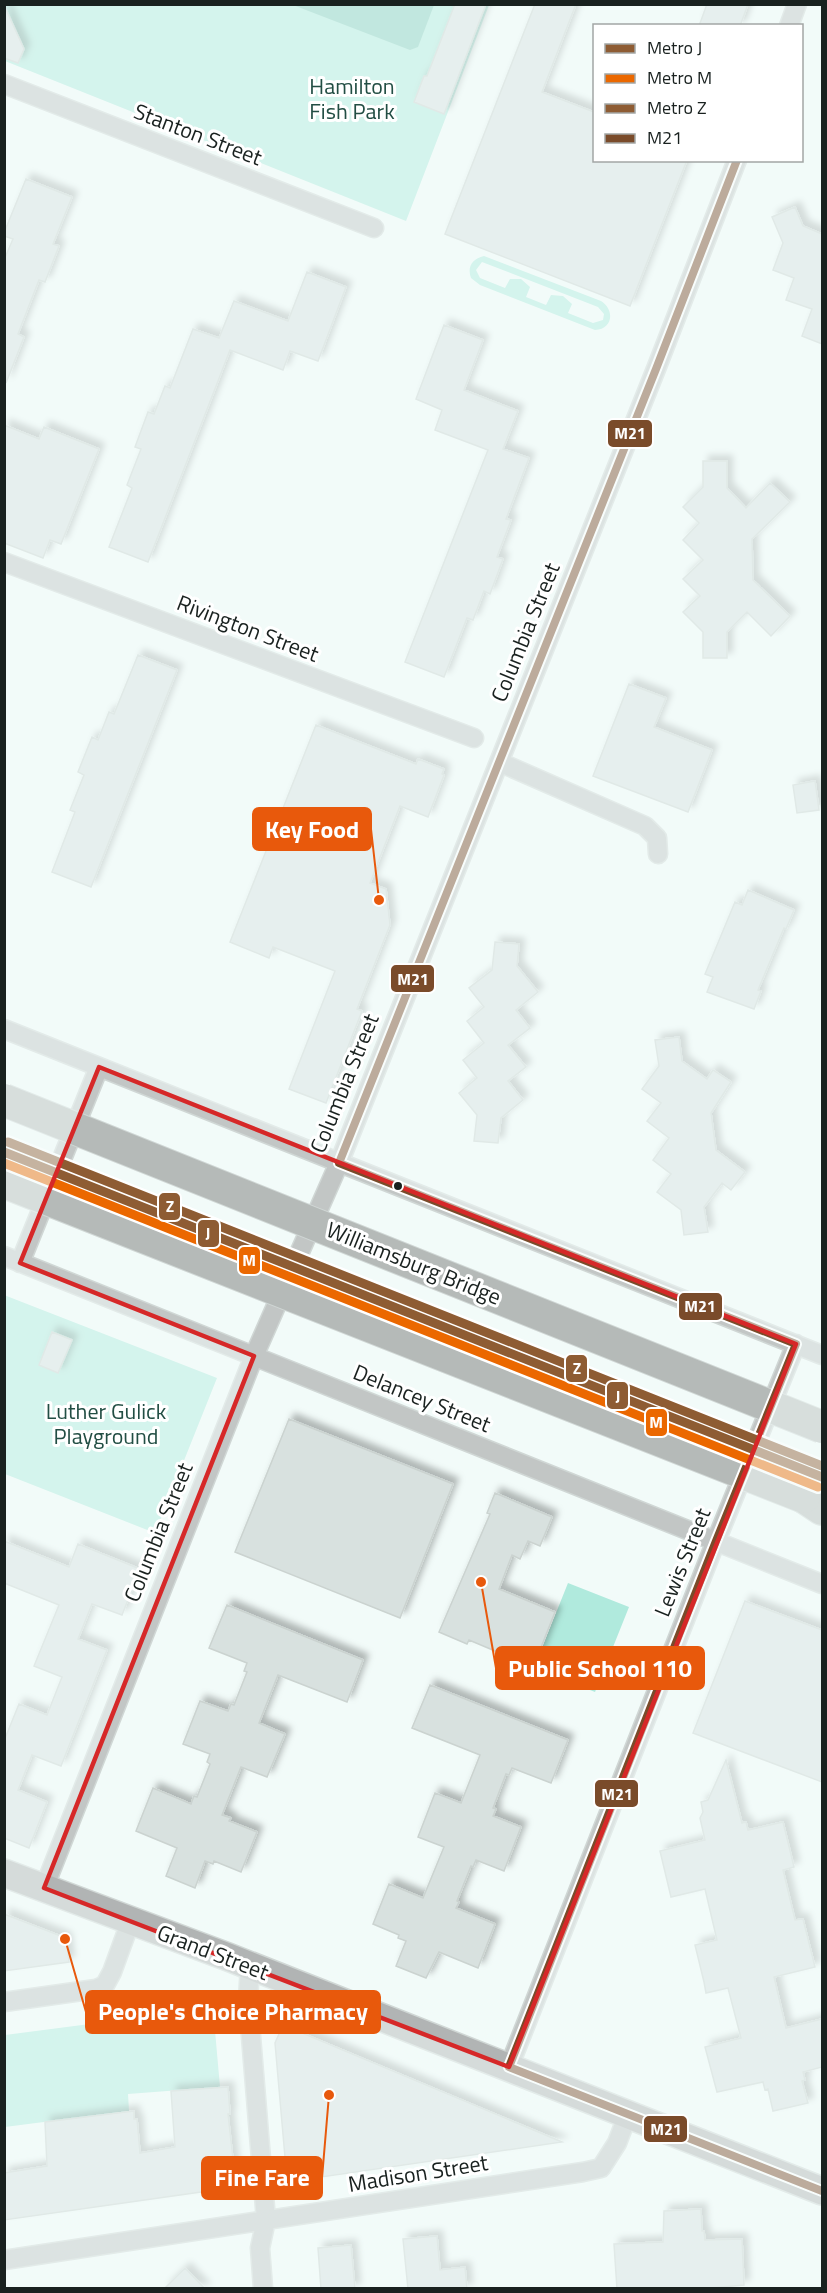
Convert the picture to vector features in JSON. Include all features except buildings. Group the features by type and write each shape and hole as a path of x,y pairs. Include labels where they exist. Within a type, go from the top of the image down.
{"highway":[{"name":"Williamsburg Bridge","path":"4,1101 822,1426"},
{"path":"4,1182 816,1503"}],"main road":[{"name":"Grand Street","path":"4,1873 250,1966 822,2191"}],"street":[{"path":"790,24 797,4"},
{"name":"Stanton Street","path":"4,84 374,228"},
{"name":"Columbia Street","path":"44,1888 254,1356 339,1163 736,162"},
{"name":"Rivington Street","path":"4,562 474,738"},
{"path":"499,762 645,826 657,838 658,854"},
{"path":"4,1029 822,1355"},
{"path":"12,1260 99,1066"},
{"name":"Delancey Street","path":"12,1260 822,1584"},
{"name":"Lewis Street","path":"508,2067 796,1344"},
{"path":"4,2002 96,1989 105,1984 112,1972 131,1920"},
{"path":"250,1966 248,2000 266,2220 260,2248 263,2289"},
{"name":"Madison Street","path":"4,2260 602,2168 617,2143 628,2114"}],"highlighted area":[{"path":"99,1067 796,1344 509,2067 44,1888 254,1356 20,1263"}],"green space":[{"name":"Hamilton Fish Park","path":"4,5 489,5 406,221 5,61"},
{"path":"484,256 601,301 606,305 610,314 608,323 601,329 595,330 480,285 471,278 470,270 476,259","holes":["482,262 598,307 604,314 603,320 593,323 568,313 572,304 563,296 551,295 546,305 526,297 530,287 521,279 510,279 505,288 480,278 476,270"]},
{"name":"Luther Gulick Playground","path":"4,1295 217,1378 155,1533 5,1474"},
{"path":"568,1583 629,1607 595,1692 534,1668"},
{"path":"213,2008 220,2087 128,2094 129,2111 5,2127 5,2035"}],"shaded area":[{"path":"434,4 418,47 410,50 293,5"}],"metro line":[{"name":"Z","path":"8,1142 822,1466"},
{"name":"J","path":"4,1152 822,1477"},
{"name":"M","path":"4,1163 818,1487"}],"transit line":[{"name":"M21","path":"509,2067 796,1344 339,1163 736,162"},
{"name":"M21","path":"509,2067 822,2191"}],"place":[{"name":"Key Food","path":"379,900"},
{"name":"Public School 110","path":"481,1582"},
{"name":"People's Choice Pharmacy","path":"65,1939"},
{"name":"Fine Fare","path":"329,2095"}]}
